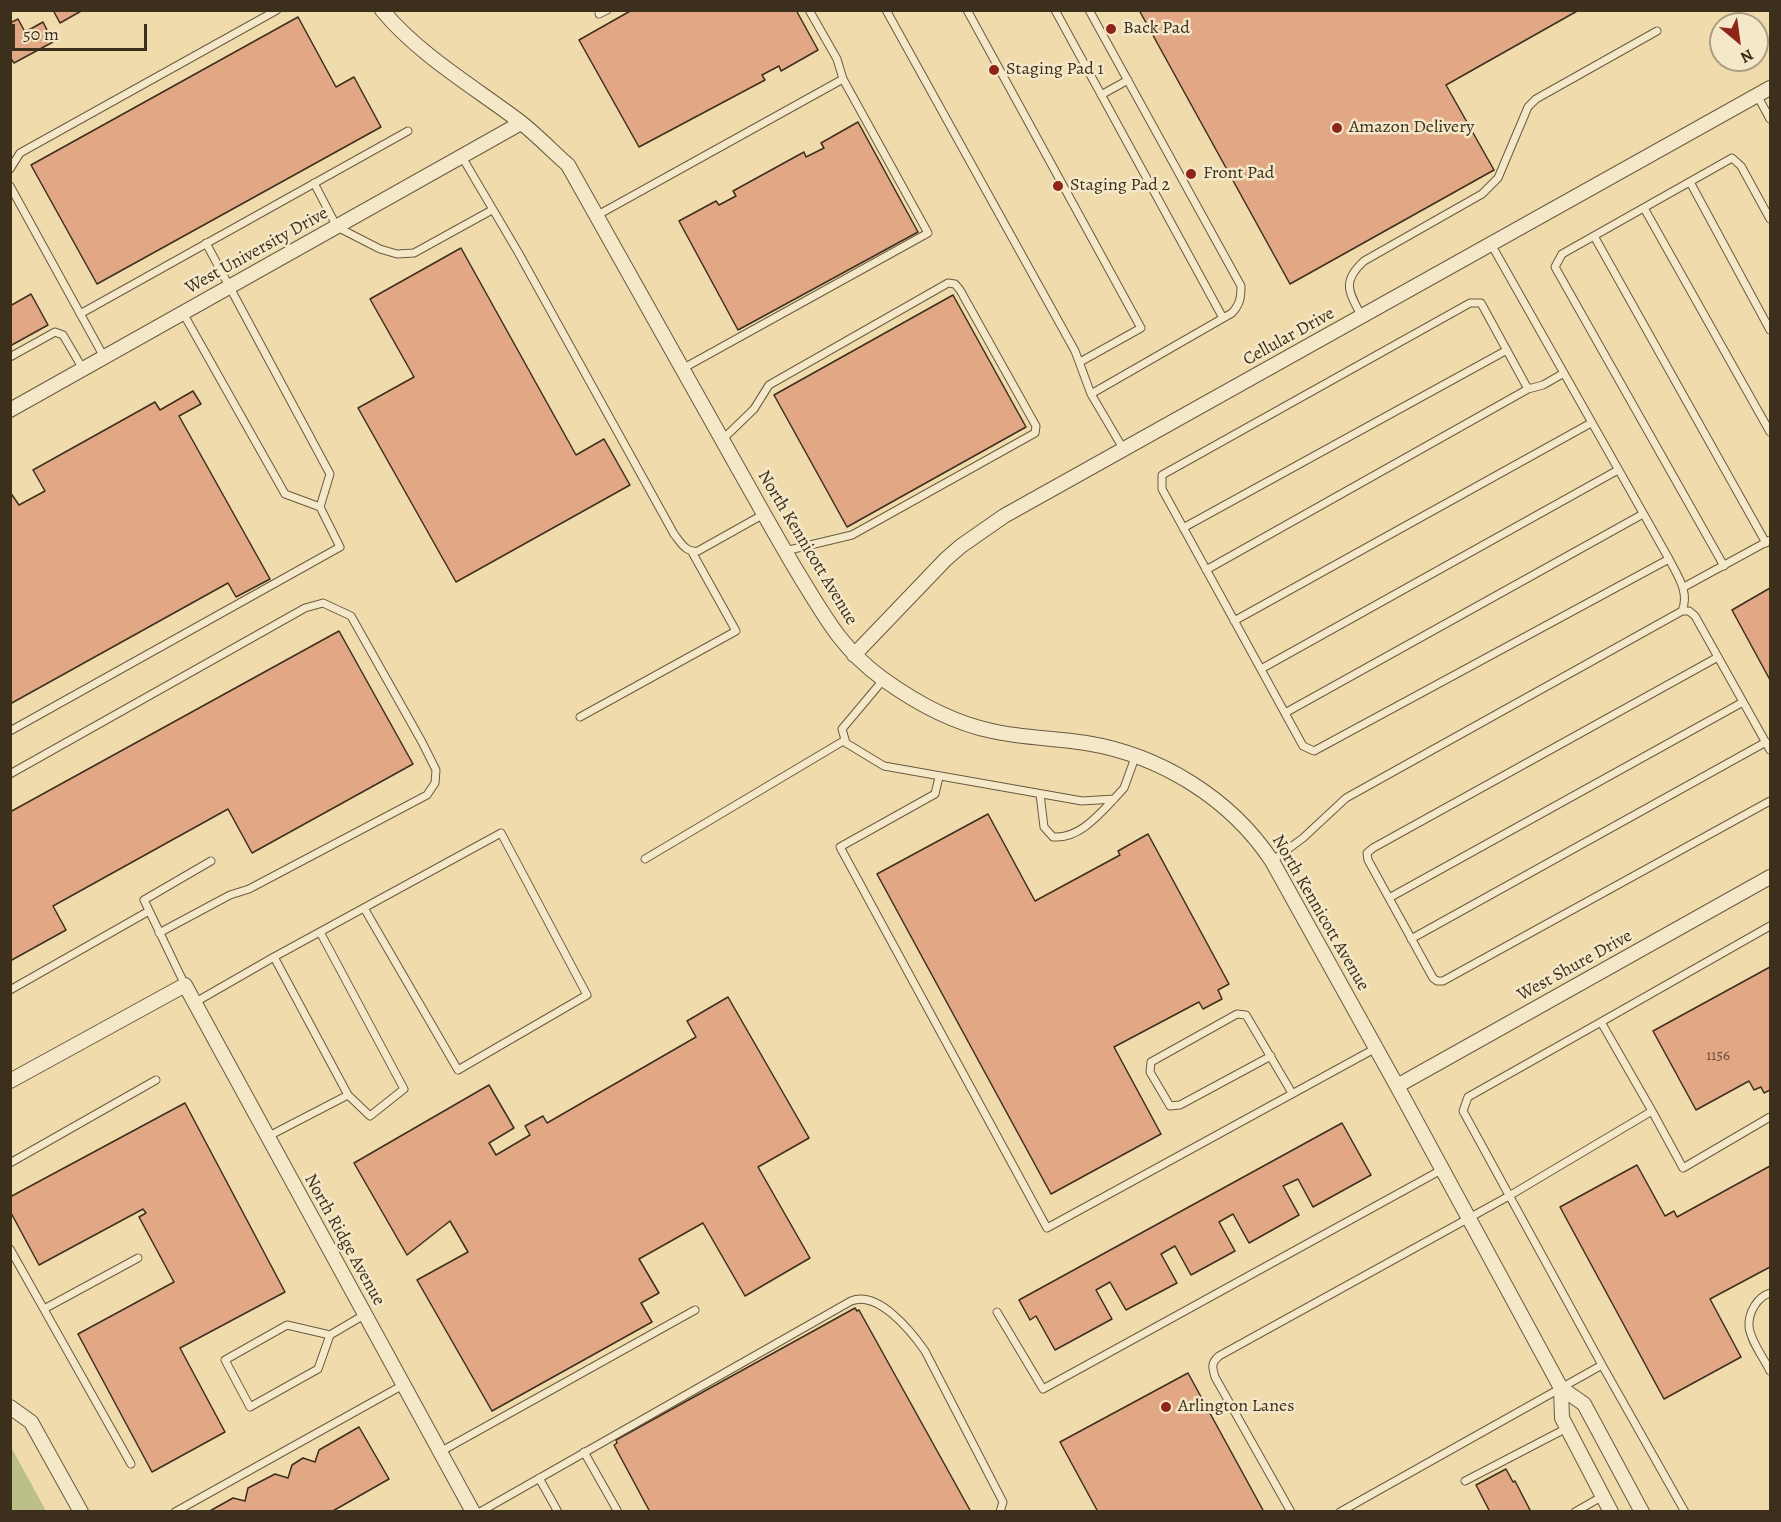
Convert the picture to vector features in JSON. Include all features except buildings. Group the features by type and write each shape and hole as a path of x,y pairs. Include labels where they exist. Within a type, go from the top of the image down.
{"street":[{"name":"North Kennicott Avenue","path":"382,10 393,24 453,74 521,123 568,165 785,551 829,624 854,655 884,680 935,711 984,730 1086,743 1136,755 1181,777 1208,795 1255,837 1272,861 1443,1169 1560,1388 1562,1418 1611,1512"},
{"name":"Cellular Drive","path":"854,655 961,546 1004,516 1770,88"},
{"name":"West University Drive","path":"10,410 521,123"},
{"name":"West Shure Drive","path":"1397,1086 1770,877"},
{"name":"North Ridge Avenue","path":"184,985 473,1512"},
{"path":"10,1081 184,985"},
{"name":"North Kennicott Avenue","path":"1560,1388 1584,1404 1642,1512"},
{"path":"10,1407 31,1422 81,1512"}],"lane":[{"path":"10,169 20,153 277,10"},
{"path":"599,14 607,10"},
{"path":"682,369 928,233 843,79 837,59 809,10"},
{"path":"886,10 1080,362 1091,394 1124,450"},
{"path":"967,10 1141,328 1080,362"},
{"path":"1055,10 1223,318"},
{"path":"1089,10 1240,286 1240,304 1232,313 1091,394"},
{"path":"1362,317 1349,291 1351,274 1356,268 1364,261 1482,194 1492,186 1498,178 1528,107 1536,99 1657,31"},
{"path":"596,216 843,79"},
{"path":"1101,95 1128,80"},
{"path":"1757,95 1770,119"},
{"path":"80,314 408,131"},
{"path":"462,157 674,534 684,548 692,552 736,631 580,717"},
{"path":"1724,566 1555,267 1562,254 1732,158 1741,166 1770,219"},
{"path":"1690,182 1770,330"},
{"path":"314,183 337,227 381,249 397,254 414,253 492,210"},
{"path":"10,186 104,357"},
{"path":"1644,208 1770,432"},
{"path":"1594,236 1768,542 1683,587"},
{"path":"10,731 340,548 320,507 330,474 206,243"},
{"path":"1491,244 1669,559 1683,587 1685,603 1682,611"},
{"path":"722,440 754,409 769,385 948,284 955,284 960,290 1036,426 1035,433 852,535 785,551"},
{"path":"1528,389 1480,303 1470,303 1162,475 1162,489 1303,746 1314,751 1669,559"},
{"path":"183,313 285,494 320,507"},
{"path":"10,357 55,332 63,336 83,369"},
{"path":"1183,528 1507,350"},
{"path":"1206,570 1528,389 1544,385 1564,373"},
{"path":"1234,621 1592,423"},
{"path":"1261,669 1618,470"},
{"path":"692,552 698,551 764,514"},
{"path":"1285,713 1643,514"},
{"path":"10,774 305,608 323,603 351,616 422,742 436,770 435,783 427,795 249,889 230,895 159,933"},
{"path":"1272,861 1303,838 1346,798 1682,611 1689,611 1695,616 1770,750"},
{"path":"1718,657 1373,848 1367,853 1368,860 1433,978 1443,981 1770,801"},
{"path":"884,680 842,729 846,743 884,766 1082,801 1114,800"},
{"path":"1389,898 1743,702"},
{"path":"645,860 845,740"},
{"path":"1411,939 1766,742"},
{"path":"1040,794 1044,826 1053,837 1066,838 1094,820 1114,800 1124,788 1136,755"},
{"path":"939,777 934,794 840,847 1047,1228 1376,1048"},
{"path":"194,1003 274,957 501,833 587,995 458,1070 364,908"},
{"path":"184,985 144,900 211,861"},
{"path":"10,990 149,911"},
{"path":"1685,1512 1463,1111 1468,1097 1770,926"},
{"path":"274,957 348,1095 370,1116 404,1089 320,932"},
{"path":"1270,1056 1180,1105 1170,1106 1150,1072 1151,1062 1237,1014 1246,1015 1292,1093"},
{"path":"1601,1022 1683,1168 1770,1117"},
{"path":"10,1163 156,1080"},
{"path":"267,1137 348,1095"},
{"path":"1291,1512 1215,1377 1213,1361 1509,1196 1652,1111"},
{"path":"997,1312 1043,1389 1443,1169"},
{"path":"10,1249 131,1464"},
{"path":"44,1309 138,1258"},
{"path":"1770,1293 1763,1295 1754,1305 1749,1326 1770,1371"},
{"path":"480,1512 851,1301 866,1298 882,1306 925,1351 1003,1503 1000,1512"},
{"path":"440,1452 695,1310"},
{"path":"330,1335 287,1325 225,1360 250,1407 318,1369 330,1335 364,1315"},
{"path":"1340,1512 1602,1365"},
{"path":"174,1512 403,1386"},
{"path":"1465,1481 1567,1428"},
{"path":"584,1452 618,1512"},
{"path":"539,1478 558,1512"},
{"path":"1575,1512 1603,1496"}],"green space":[{"path":"11,1447 46,1511 11,1511"}],"place":[{"name":"Back Pad","path":"1111,29"},
{"name":"Staging Pad 1","path":"994,70"},
{"name":"Amazon Delivery","path":"1337,128"},
{"name":"Front Pad","path":"1191,174"},
{"name":"Staging Pad 2","path":"1058,186"},
{"name":"Arlington Lanes","path":"1166,1407"}]}
